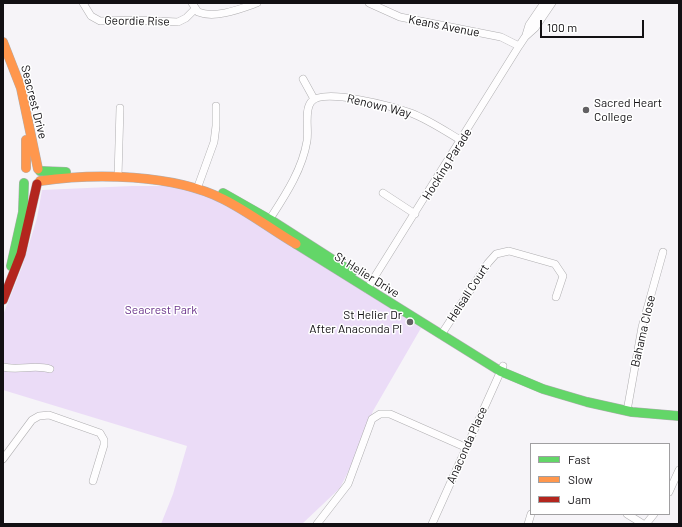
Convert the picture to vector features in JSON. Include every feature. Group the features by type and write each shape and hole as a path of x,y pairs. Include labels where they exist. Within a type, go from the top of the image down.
{"street":[{"name":"Geordie Rise","path":"84,3 91,16 100,21 136,20 178,22 186,18 193,6"},
{"path":"193,6 201,14 213,14 257,3"},
{"name":"Keans Avenue","path":"369,3 400,17 501,37 519,46"},
{"name":"Hocking Parade","path":"525,37 529,25 544,3"},
{"name":"Hocking Parade","path":"369,287 462,141 519,46 525,37 535,28 552,3"},
{"name":"Seacrest Drive","path":"3,42 23,95 39,170"},
{"name":"Seacrest Drive","path":"3,56 21,113 27,151 26,168"},
{"path":"267,222 292,184 302,160 308,138 308,113 310,103 314,99 303,79"},
{"name":"Renown Way","path":"314,99 333,96 350,98 411,113 462,141"},
{"path":"198,186 214,137 216,106"},
{"path":"119,174 120,108"},
{"path":"3,287 12,262 26,197 22,174 26,168 32,166 39,170 41,176 21,254 3,300"},
{"name":"St Helier Drive","path":"39,170 119,174 198,186 267,222 443,333 502,368 564,397 679,416"},
{"name":"St Helier Drive","path":"38,183 53,179 119,174"},
{"path":"24,183 29,186 38,183"},
{"path":"383,193 416,214"},
{"name":"Helsall Court","path":"443,333 488,262 496,254 504,251 509,251 555,264 563,276 556,297"},
{"name":"Bahama Close","path":"627,408 642,326 663,252"},
{"path":"3,367 19,369 39,366 50,368"},
{"name":"Anaconda Place","path":"432,524 465,447 502,368"},
{"name":"St Helier Drive","path":"627,408 679,409"},
{"path":"317,524 348,484 368,429 375,416 390,414 465,447"},
{"path":"3,459 32,420 39,416 49,415 96,430 102,436 104,445 93,481"},
{"path":"670,490 679,470"},
{"path":"629,515 643,524"},
{"path":"646,524 653,515"}],"green space":[{"name":"Seacrest Park","path":"167,186 204,194 248,218 421,328 373,411 352,464 340,488 302,524 161,524 173,494 187,446 3,390 3,315 22,267 37,218 42,190"}],"traffic: fast":[{"path":"40,171 66,172"},
{"path":"11,266 23,212 24,183"},
{"path":"223,193 274,222 352,272"},
{"path":"296,244 500,371 543,389 587,402 632,412 679,416"}],"traffic: slow":[{"path":"3,42 21,88 38,169"},
{"path":"26,140 26,168"},
{"path":"40,181 62,178 109,177 158,180 181,185 203,191 223,199 296,244"}],"traffic: jam":[{"path":"3,300 21,254 37,184"}],"place":[{"name":"Sacred Heart College","path":"586,110"},
{"name":"St Helier Dr After Anaconda Pl","path":"410,322"}]}
